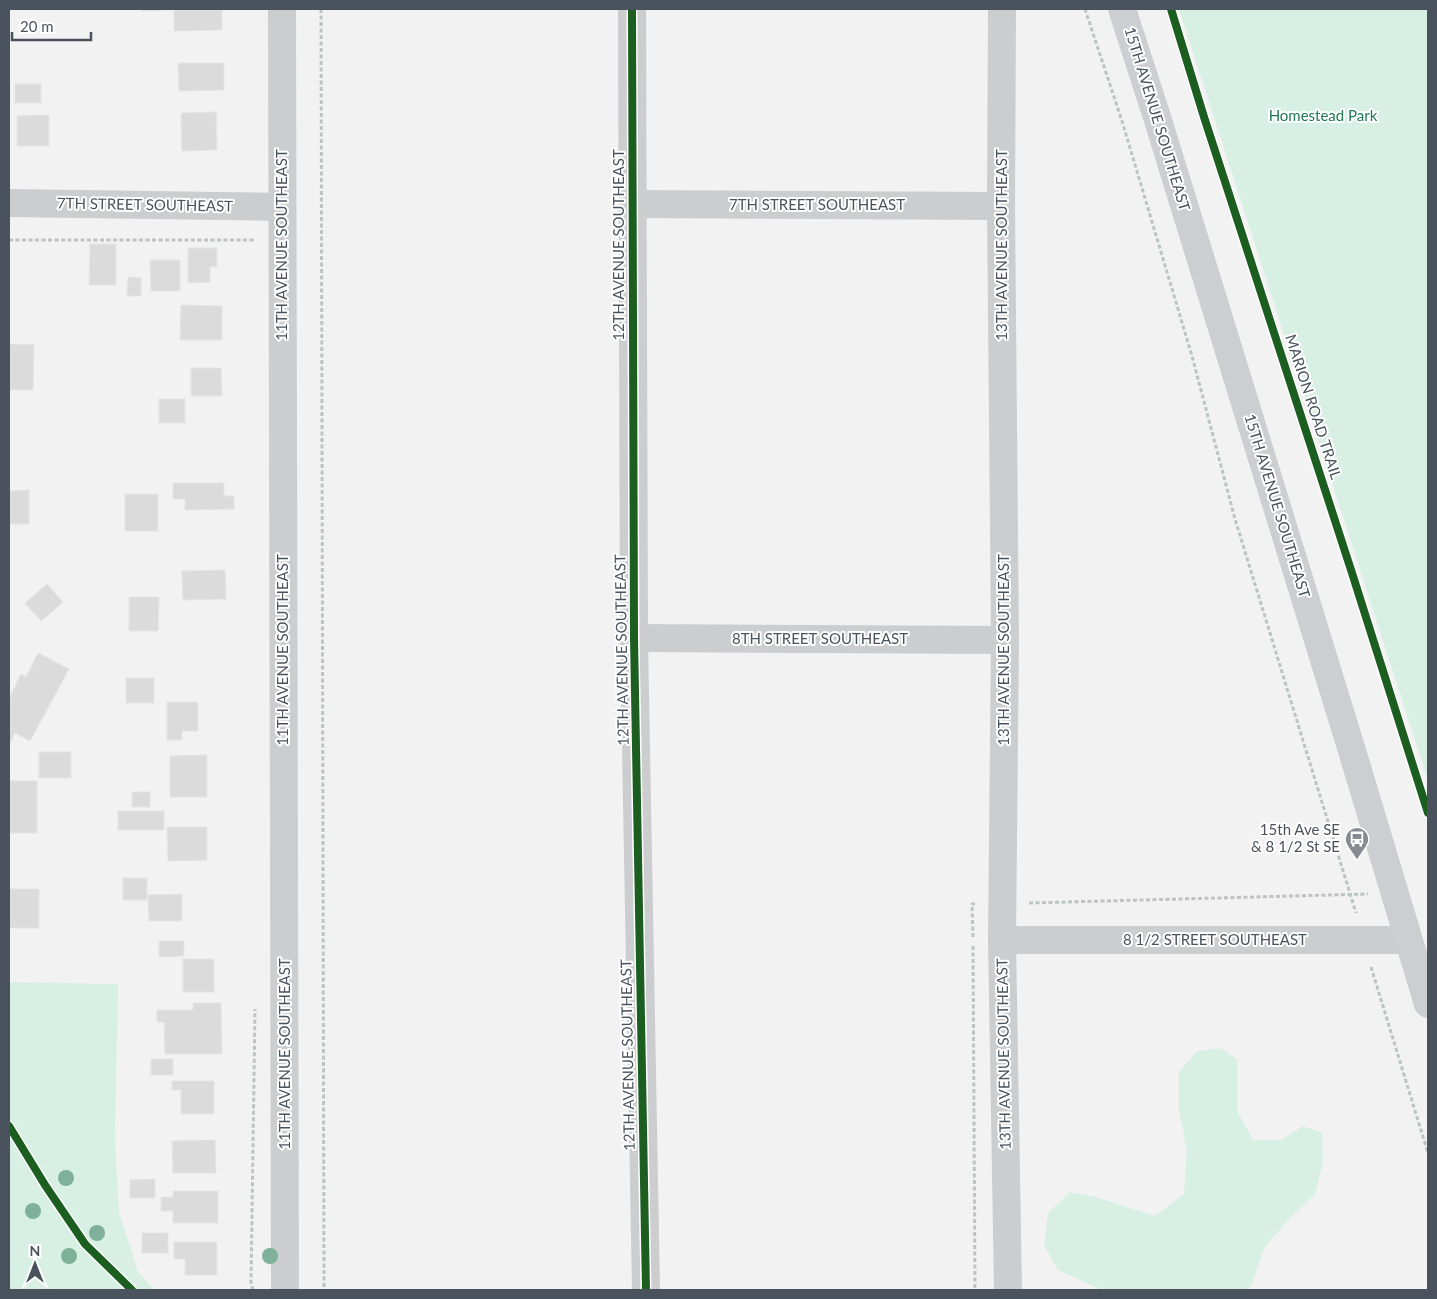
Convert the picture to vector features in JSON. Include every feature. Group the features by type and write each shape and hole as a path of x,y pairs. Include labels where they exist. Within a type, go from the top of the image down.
{"main road":[{"name":"15TH AVENUE SOUTHEAST","path":"1122,9 1160,126 1353,754 1418,940 1428,1004"}],"street":[{"name":"11TH AVENUE SOUTHEAST","path":"282,9 285,1290"},
{"name":"12TH AVENUE SOUTHEAST","path":"632,9 634,638 646,1290"},
{"name":"13TH AVENUE SOUTHEAST","path":"1002,9 1005,640 1002,940 1008,1290"},
{"name":"7TH STREET SOUTHEAST","path":"9,203 282,207"},
{"name":"7TH STREET SOUTHEAST","path":"633,204 1002,206"},
{"name":"8TH STREET SOUTHEAST","path":"634,638 1005,640"},
{"name":"8 1/2 STREET SOUTHEAST","path":"1002,940 1418,940"}],"path":[{"path":"321,9 324,1290"},
{"path":"1041,902 1350,894 1235,519 1192,356 1122,121 1085,9"},
{"path":"9,240 255,240"},
{"path":"972,904 975,1290"},
{"path":"1371,966 1428,1153"},
{"path":"251,1283 253,1290"}],"green space":[{"name":"Homestead Park","path":"1179,9 1428,9 1428,780"},
{"path":"9,982 118,984 115,1141 119,1212 138,1272 154,1290 9,1290"},
{"path":"1221,1048 1237,1060 1237,1111 1253,1140 1281,1140 1303,1126 1322,1133 1323,1163 1315,1194 1291,1217 1264,1248 1252,1284 1247,1290 1102,1290 1058,1270 1044,1245 1048,1213 1070,1192 1099,1198 1155,1216 1184,1194 1187,1151 1179,1111 1179,1072 1197,1051"}],"building":[{"path":"142,9 166,9 167,10 142,11"},
{"path":"174,9 222,9 222,30 174,31"},
{"path":"178,63 224,63 224,90 179,91"},
{"path":"15,84 41,84 41,103 15,103"},
{"path":"216,112 217,150 182,151 181,113"},
{"path":"49,115 49,146 17,146 17,116"},
{"path":"90,244 116,244 116,285 89,285"},
{"path":"188,248 217,248 217,267 210,267 210,282 188,283"},
{"path":"150,260 180,260 180,291 151,291"},
{"path":"128,277 141,278 141,296 127,296"},
{"path":"181,305 222,306 222,340 180,340"},
{"path":"9,344 34,345 33,390 9,390"},
{"path":"191,368 221,368 222,396 191,396"},
{"path":"159,399 185,399 185,423 159,423"},
{"path":"173,483 224,483 224,496 234,496 234,509 185,510 185,499 173,499"},
{"path":"29,490 29,524 9,524 9,491"},
{"path":"125,494 158,494 158,531 125,531"},
{"path":"225,570 226,599 183,600 182,571"},
{"path":"47,584 63,602 41,621 25,603"},
{"path":"129,597 159,597 158,631 129,631"},
{"path":"38,653 69,669 30,741 15,733 9,745 9,699 21,674 26,677"},
{"path":"126,678 154,678 154,703 126,703"},
{"path":"167,702 198,702 198,731 182,731 182,740 167,740"},
{"path":"39,752 71,752 71,778 39,778"},
{"path":"207,755 207,797 170,797 170,756"},
{"path":"9,781 37,781 37,833 9,833"},
{"path":"132,792 150,792 150,807 132,807"},
{"path":"118,811 164,811 164,830 118,830"},
{"path":"167,827 207,827 207,860 168,861"},
{"path":"123,878 147,878 147,900 123,900"},
{"path":"9,889 39,889 39,928 9,928"},
{"path":"182,894 182,921 149,921 148,895"},
{"path":"159,941 184,941 184,956 159,957"},
{"path":"183,959 214,959 214,992 183,992"},
{"path":"193,1003 221,1003 222,1054 165,1054 164,1022 157,1022 157,1010 193,1010"},
{"path":"151,1059 173,1059 173,1075 151,1075"},
{"path":"172,1081 214,1081 214,1114 181,1114 181,1090 172,1090"},
{"path":"215,1140 216,1173 173,1173 172,1141"},
{"path":"155,1179 155,1198 130,1198 130,1180"},
{"path":"173,1191 218,1191 218,1223 173,1223 173,1211 161,1211 161,1197 173,1197"},
{"path":"142,1233 168,1233 168,1253 142,1253"},
{"path":"174,1242 217,1242 217,1275 185,1275 185,1259 174,1259"}],"cycle path":[{"path":"632,9 634,638 646,1290"},
{"name":"MARION ROAD TRAIL","path":"1171,9 1428,813"},
{"path":"9,1126 45,1185 85,1244 132,1290"}],"place":[{"name":"15th Ave SE & 8 1/2 St SE","path":"1357,860"}]}
